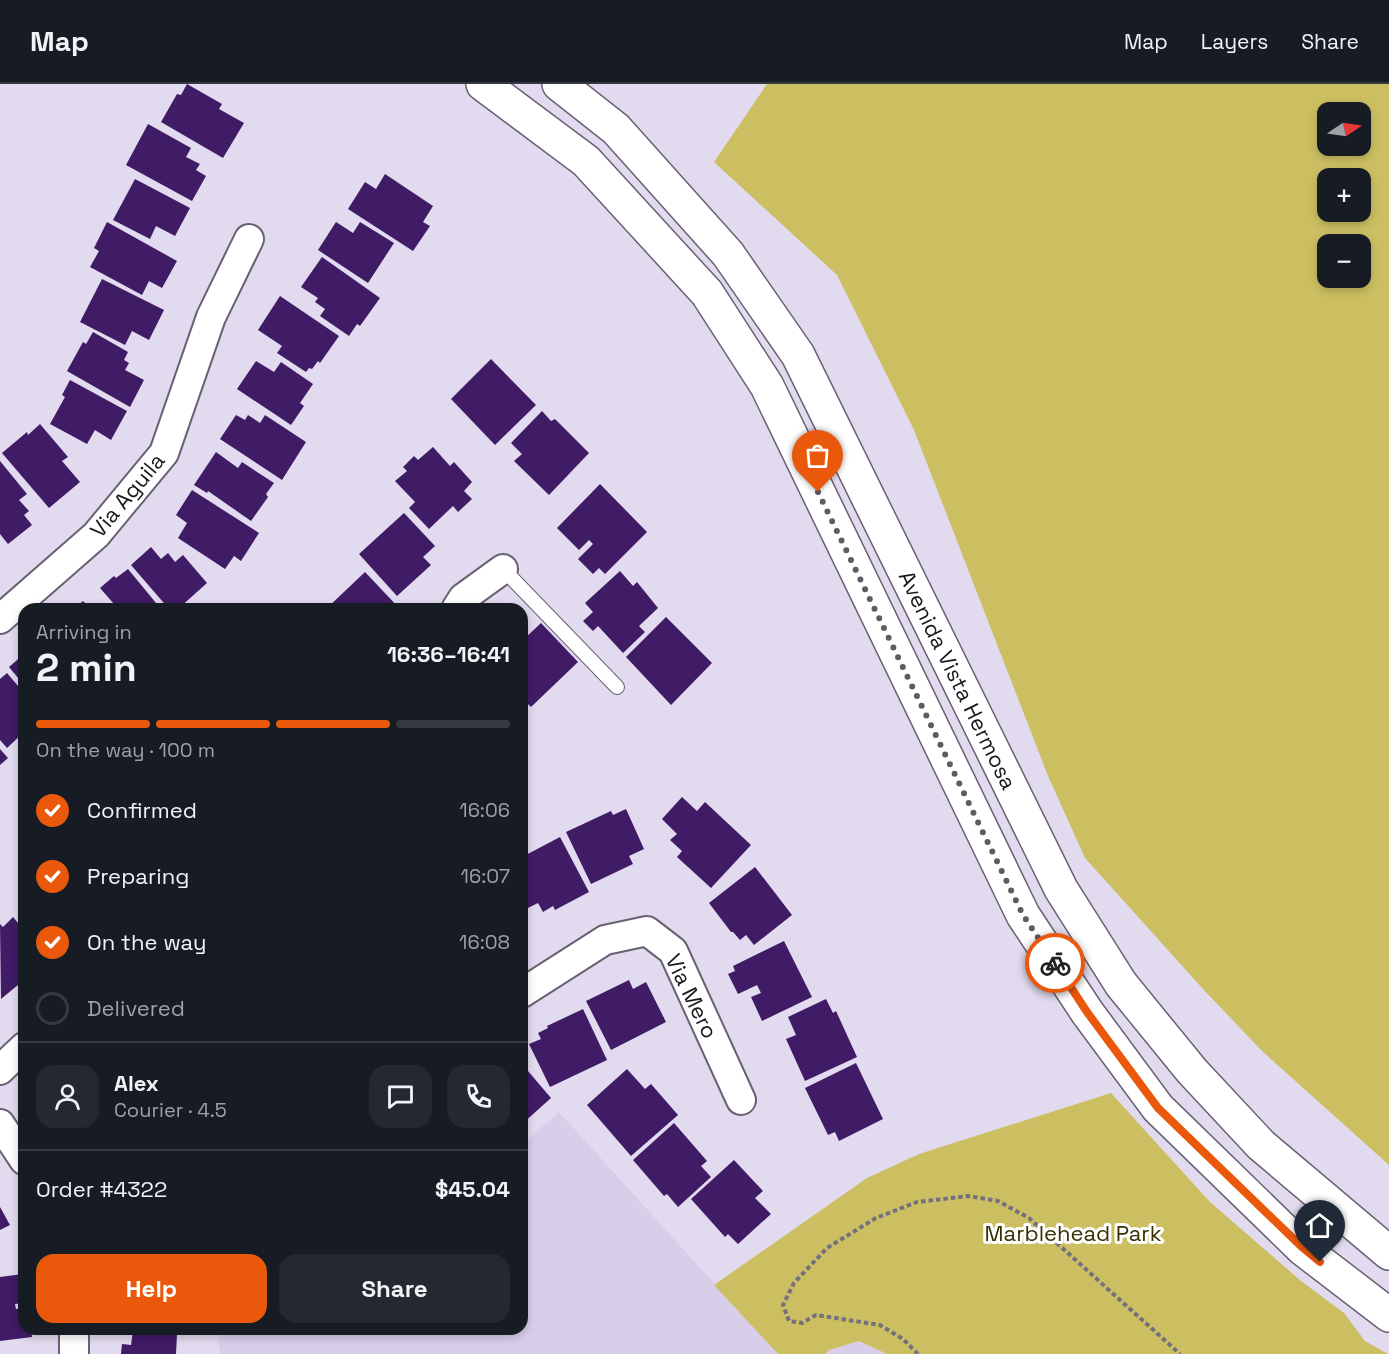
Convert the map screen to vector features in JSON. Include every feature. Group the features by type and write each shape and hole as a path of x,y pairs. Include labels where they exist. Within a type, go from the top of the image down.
{"main road":[{"name":"Avenida Vista Hermosa","path":"483,84 586,161 706,293 767,386 1023,915 1087,1012 1158,1108 1303,1248 1389,1315"},
{"name":"Avenida Vista Hermosa","path":"559,84 616,129 728,254 798,355 1061,889 1120,984 1192,1071 1261,1145 1389,1253"}],"street":[{"name":"Via Aguila","path":"18,603 96,535 164,453 211,317 249,239"},
{"path":"460,603 463,598 503,569"},
{"name":"Via Aguila","path":"0,619 18,603"},
{"name":"Via Mero","path":"528,989 605,940 647,931 673,951 741,1100"},
{"path":"0,1070 18,1053"},
{"path":"0,1124 18,1151"},
{"path":"74,1335 74,1354"}],"lane":[{"path":"503,569 617,687"}],"path":[{"path":"918,1354 903,1339 880,1325 816,1315 802,1323 789,1321 783,1305 795,1284 827,1248 876,1218 917,1202 968,1196 998,1201 1029,1218 1180,1354"}],"shaded area":[{"path":"559,1112 778,1354 220,1354 218,1335 528,1335 528,1140"},
{"path":"859,1341 887,1354 825,1354 829,1350"}],"green space":[{"path":"767,84 1389,84 1389,1165 1262,1051 1085,858 1048,776 914,430 837,275 714,162"},
{"name":"Marblehead Park","path":"1111,1093 1210,1202 1301,1281 1344,1313 1365,1341 1388,1354 887,1354 859,1341 829,1350 825,1354 778,1354 714,1285 867,1178 919,1154"}],"building":[{"path":"187,84 222,104 219,109 244,123 223,158 161,122 177,94 181,95"},
{"path":"148,124 191,148 186,157 200,164 196,170 206,176 192,201 126,165"},
{"path":"385,174 433,206 423,222 430,226 413,251 348,209 365,182 376,189"},
{"path":"135,179 190,208 175,236 156,226 150,239 113,220"},
{"path":"107,222 177,261 162,288 149,281 142,295 90,267 99,251 94,248"},
{"path":"336,222 353,233 360,222 394,243 368,283 318,250"},
{"path":"322,257 380,298 360,326 357,324 349,336 320,316 325,309 315,302 318,298 301,287"},
{"path":"102,279 164,310 149,340 132,331 125,345 80,322"},
{"path":"280,296 339,336 320,363 318,361 312,369 309,368 306,372 277,353 282,346 258,330"},
{"path":"93,332 128,352 124,360 129,363 125,370 144,380 130,407 67,371 83,342 86,344"},
{"path":"491,359 536,405 495,445 451,399"},
{"path":"256,361 274,372 281,362 313,384 300,403 304,406 291,425 237,389"},
{"path":"70,380 127,411 111,440 95,430 87,444 50,424 65,397 62,395"},
{"path":"542,411 551,421 555,419 589,453 549,495 514,461 522,454 511,443"},
{"path":"236,415 245,420 248,415 260,423 265,415 306,442 282,480 220,439"},
{"path":"40,424 68,457 62,461 80,482 49,508 2,453"},
{"path":"433,447 450,466 454,462 472,482 464,491 472,499 458,512 453,506 429,529 409,508 415,502 395,481 407,471 403,467 414,456 418,460"},
{"path":"216,452 238,468 242,462 274,483 266,494 268,497 251,521 208,491 207,493 194,485"},
{"path":"0,461 27,494 19,500 29,511 24,515 32,525 8,544 0,534"},
{"path":"600,484 647,532 605,574 599,568 593,574 578,559 593,544 589,540 579,550 557,528"},
{"path":"192,490 259,533 241,561 234,556 225,569 178,538 187,523 176,515"},
{"path":"404,513 435,546 423,557 431,565 397,596 359,554"},
{"path":"151,547 161,559 168,553 175,562 183,555 207,583 185,603 164,603 131,565"},
{"path":"128,569 156,603 113,603 100,588 114,576 116,578"},
{"path":"620,571 633,586 637,582 658,608 639,626 645,632 623,653 598,626 593,631 583,621 593,612 585,603"},
{"path":"365,572 394,603 332,603"},
{"path":"666,617 712,663 671,705 626,657"},
{"path":"541,623 578,662 531,707 528,704 528,635"},
{"path":"18,659 18,678 9,667"},
{"path":"7,673 18,686 18,738 7,748 0,740 0,679"},
{"path":"0,749 8,758 0,765"},
{"path":"682,797 697,811 705,802 751,845 711,888 677,857 682,851 670,840 677,834 662,819"},
{"path":"626,809 644,849 629,856 633,864 591,884 566,832 611,811 613,815"},
{"path":"560,837 589,892 555,910 553,906 543,912 538,903 528,908 528,854"},
{"path":"755,867 792,915 754,945 746,935 740,940 731,932 709,903"},
{"path":"13,917 18,923 18,985 1,999 0,924 3,927"},
{"path":"784,941 812,997 762,1021 751,997 761,993 757,985 738,994 728,974 735,971 733,966"},
{"path":"629,980 633,989 646,982 666,1022 611,1050 586,1001"},
{"path":"826,999 833,1013 836,1011 857,1057 805,1081 786,1039 796,1035 788,1017"},
{"path":"583,1009 607,1060 550,1087 529,1044 541,1039 538,1033 548,1028 547,1026"},
{"path":"856,1063 883,1119 839,1141 835,1132 828,1135 805,1088"},
{"path":"627,1069 645,1089 651,1084 678,1115 631,1156 587,1105"},
{"path":"528,1071 551,1098 528,1119"},
{"path":"674,1123 707,1161 701,1166 711,1177 678,1207 667,1194 664,1196 633,1160"},
{"path":"734,1160 763,1191 755,1198 771,1214 738,1244 728,1234 725,1237 691,1199"},
{"path":"0,1207 10,1225 0,1230"},
{"path":"18,1275 18,1304 15,1304 16,1309 18,1309 18,1335 32,1335 32,1337 0,1341 0,1277"},
{"path":"132,1335 177,1335 176,1354 121,1354 122,1344 131,1345"}],"way so far":[{"path":"818,492 1023,915 1055,963"}],"route":[{"path":"1055,963 1087,1012 1158,1108 1320,1262"}]}
